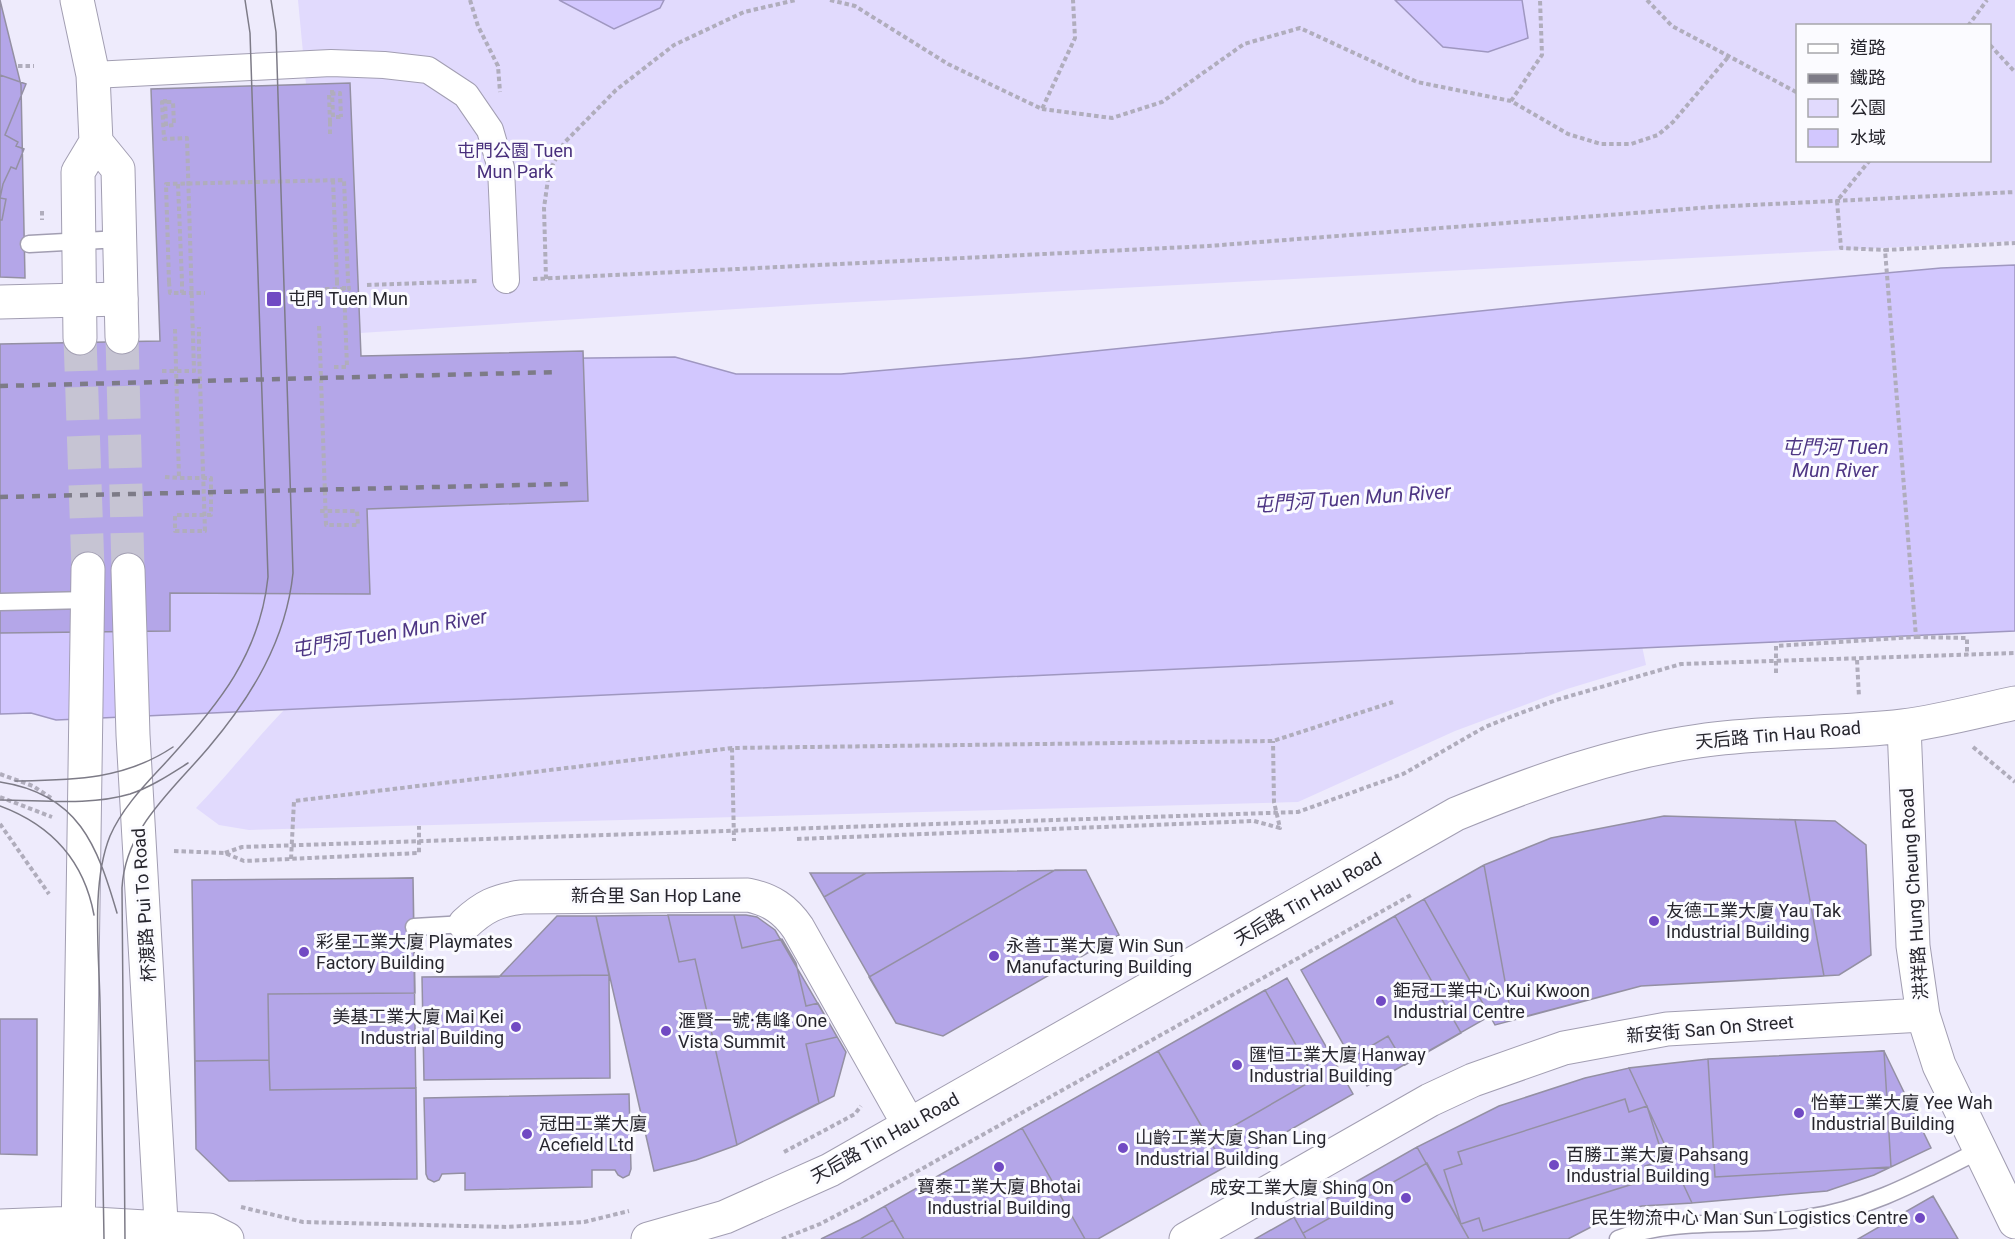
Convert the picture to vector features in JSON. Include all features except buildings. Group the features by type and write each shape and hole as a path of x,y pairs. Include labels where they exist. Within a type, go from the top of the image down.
{"street":[{"path":"77,0 93,75 96,142 78,172 80,338"},
{"path":"93,75 331,63 384,64 428,70 466,95 490,130 501,168 506,280"},
{"path":"96,142 118,169 122,337"},
{"path":"0,302 121,299"},
{"name":"杯渡路 Pui To Road","path":"128,570 133,735 162,1233"},
{"path":"78,1231 88,585"},
{"name":"天后路 Tin Hau Road","path":"648,1239 726,1217 830,1170 1465,810 1552,777 1635,753 1697,741 1760,734 1904,726 2015,703"},
{"name":"洪祥路 Hung Cheung Road","path":"1904,726 1914,958 1923,1015 1939,1065 2015,1222"},
{"name":"新合里 San Hop Lane","path":"465,924 481,909 500,899 522,897 748,896 763,898 789,916 798,928 909,1125"},
{"name":"新安街 San On Street","path":"1186,1239 1430,1101 1473,1080 1564,1048 1667,1029 1923,1015"},
{"path":"0,1226 162,1233 209,1230 227,1239"}],"lane":[{"path":"29,244 120,239"},
{"path":"0,602 88,585"},
{"path":"414,927 465,924"},
{"path":"1618,1239 1646,1230 1805,1219 1832,1214 1884,1197 1980,1150"}],"path":[{"path":"470,0 478,26 498,66 500,98 490,130"},
{"path":"546,279 544,208 549,172 564,143 616,90 674,45 744,12 796,0"},
{"path":"830,0 855,6 948,64 1042,109 1112,118 1162,102 1244,44 1300,28 1417,82 1511,101 1568,134 1601,144 1632,144 1658,135 1673,122 1729,56"},
{"path":"1042,109 1075,38 1073,0"},
{"path":"1511,101 1542,55 1540,0"},
{"path":"1647,0 1672,26 1796,92"},
{"path":"1971,24 1987,0"},
{"path":"1991,47 2015,72"},
{"path":"18,66 34,66"},
{"path":"330,135 329,94 340,93 341,117 333,117 333,107 332,97 332,87"},
{"path":"162,371 194,371 187,138 164,138 162,102 173,102 174,125 166,126 166,106 165,95"},
{"path":"1868,162 1837,201 1841,248 1885,250 2015,243"},
{"path":"333,180 337,289"},
{"path":"206,293 170,293 166,184 344,180 349,289 325,290"},
{"path":"178,184 182,293"},
{"path":"367,285 546,279 1208,246 1712,207 2015,192"},
{"path":"1885,250 1916,638"},
{"path":"333,368 347,367 344,286"},
{"path":"319,326 321,396 323,431 324,478 325,502 326,513 326,525 358,525 357,510 335,511 328,511 320,511"},
{"path":"165,477 179,478 200,478 211,478 211,515 202,515 193,515 175,515 175,531 205,531 204,520 204,509 204,497 203,486 203,475 199,327"},
{"path":"175,329 179,478"},
{"path":"1776,673 1776,646 1916,638 1966,638 1966,655"},
{"path":"225,853 242,847 1298,813 1402,774 1485,727 1556,700 1681,664 2015,653"},
{"path":"1857,660 1860,728"},
{"path":"291,859 294,801 732,748 1273,741 1393,702"},
{"path":"797,838 1254,821 1280,828 1274,802 1273,741"},
{"path":"1967,742 2015,782"},
{"path":"732,748 734,841"},
{"path":"0,774 33,786 49,796"},
{"path":"0,797 62,821"},
{"path":"0,824 53,900"},
{"path":"174,851 225,853 244,861 419,853 419,826"},
{"path":"782,1239 820,1224 866,1200 1411,896"},
{"path":"777,1155 855,1114 867,1098"},
{"path":"230,1204 303,1222 507,1227 584,1222 635,1210"}],"green space":[{"name":"屯門公園 Tuen Mun Park","path":"298,0 2015,0 2015,241 817,304 360,333 350,83 306,84"},
{"path":"1642,646 1646,665 1567,689 1455,731 1298,802 249,830 219,825 196,808 285,709"}],"water":[{"path":"559,0 664,0 660,8 614,29"},
{"path":"1395,0 1522,0 1528,38 1488,52 1443,47"},
{"name":"屯門河 Tuen Mun River","path":"2015,265 2015,631 56,720 31,713 0,714 0,365 675,357 736,374 841,374 1027,358 1568,302 1941,268"}],"tunnel":[{"path":"122,337 128,570"},
{"path":"80,338 88,569"}],"tram line":[{"path":"104,1239 98,918 98,896 104,855 115,825 129,805 204,719 234,676 256,630 268,577 250,33 245,0"},
{"path":"125,1239 122,888 125,866 141,828 153,811 225,728 253,687 275,644 289,598 293,573 276,32 271,0"},
{"path":"15,781 77,779 117,772 154,758 173,747"},
{"path":"0,800 82,801 115,798 145,788 188,763"},
{"path":"0,782 27,788 49,798 81,826 101,866 117,913"},
{"path":"0,806 35,823 62,847 82,878 94,915"}],"railway":[{"path":"0,386 559,372"},
{"path":"0,497 568,484"}],"place":[{"name":"屯門 Tuen Mun","path":"274,299"},
{"name":"友德工業大廈 Yau Tak Industrial Building","path":"1654,921"},
{"name":"彩星工業大廈 Playmates Factory Building","path":"304,952"},
{"name":"永善工業大廈 Win Sun Manufacturing Building","path":"994,956"},
{"name":"鉅冠工業中心 Kui Kwoon Industrial Centre","path":"1381,1001"},
{"name":"美基工業大廈 Mai Kei Industrial Building","path":"516,1027"},
{"name":"滙賢一號·雋峰 One Vista Summit","path":"666,1031"},
{"name":"匯恒工業大廈 Hanway Industrial Building","path":"1237,1065"},
{"name":"怡華工業大廈 Yee Wah Industrial Building","path":"1799,1113"},
{"name":"冠田工業大廈 Acefield Ltd","path":"527,1134"},
{"name":"山齡工業大廈 Shan Ling Industrial Building","path":"1123,1148"},
{"name":"百勝工業大廈 Pahsang Industrial Building","path":"1554,1165"},
{"name":"寶泰工業大廈 Bhotai Industrial Building","path":"999,1167"},
{"name":"成安工業大廈 Shing On Industrial Building","path":"1406,1198"},
{"name":"民生物流中心 Man Sun Logistics Centre","path":"1920,1218"}]}
